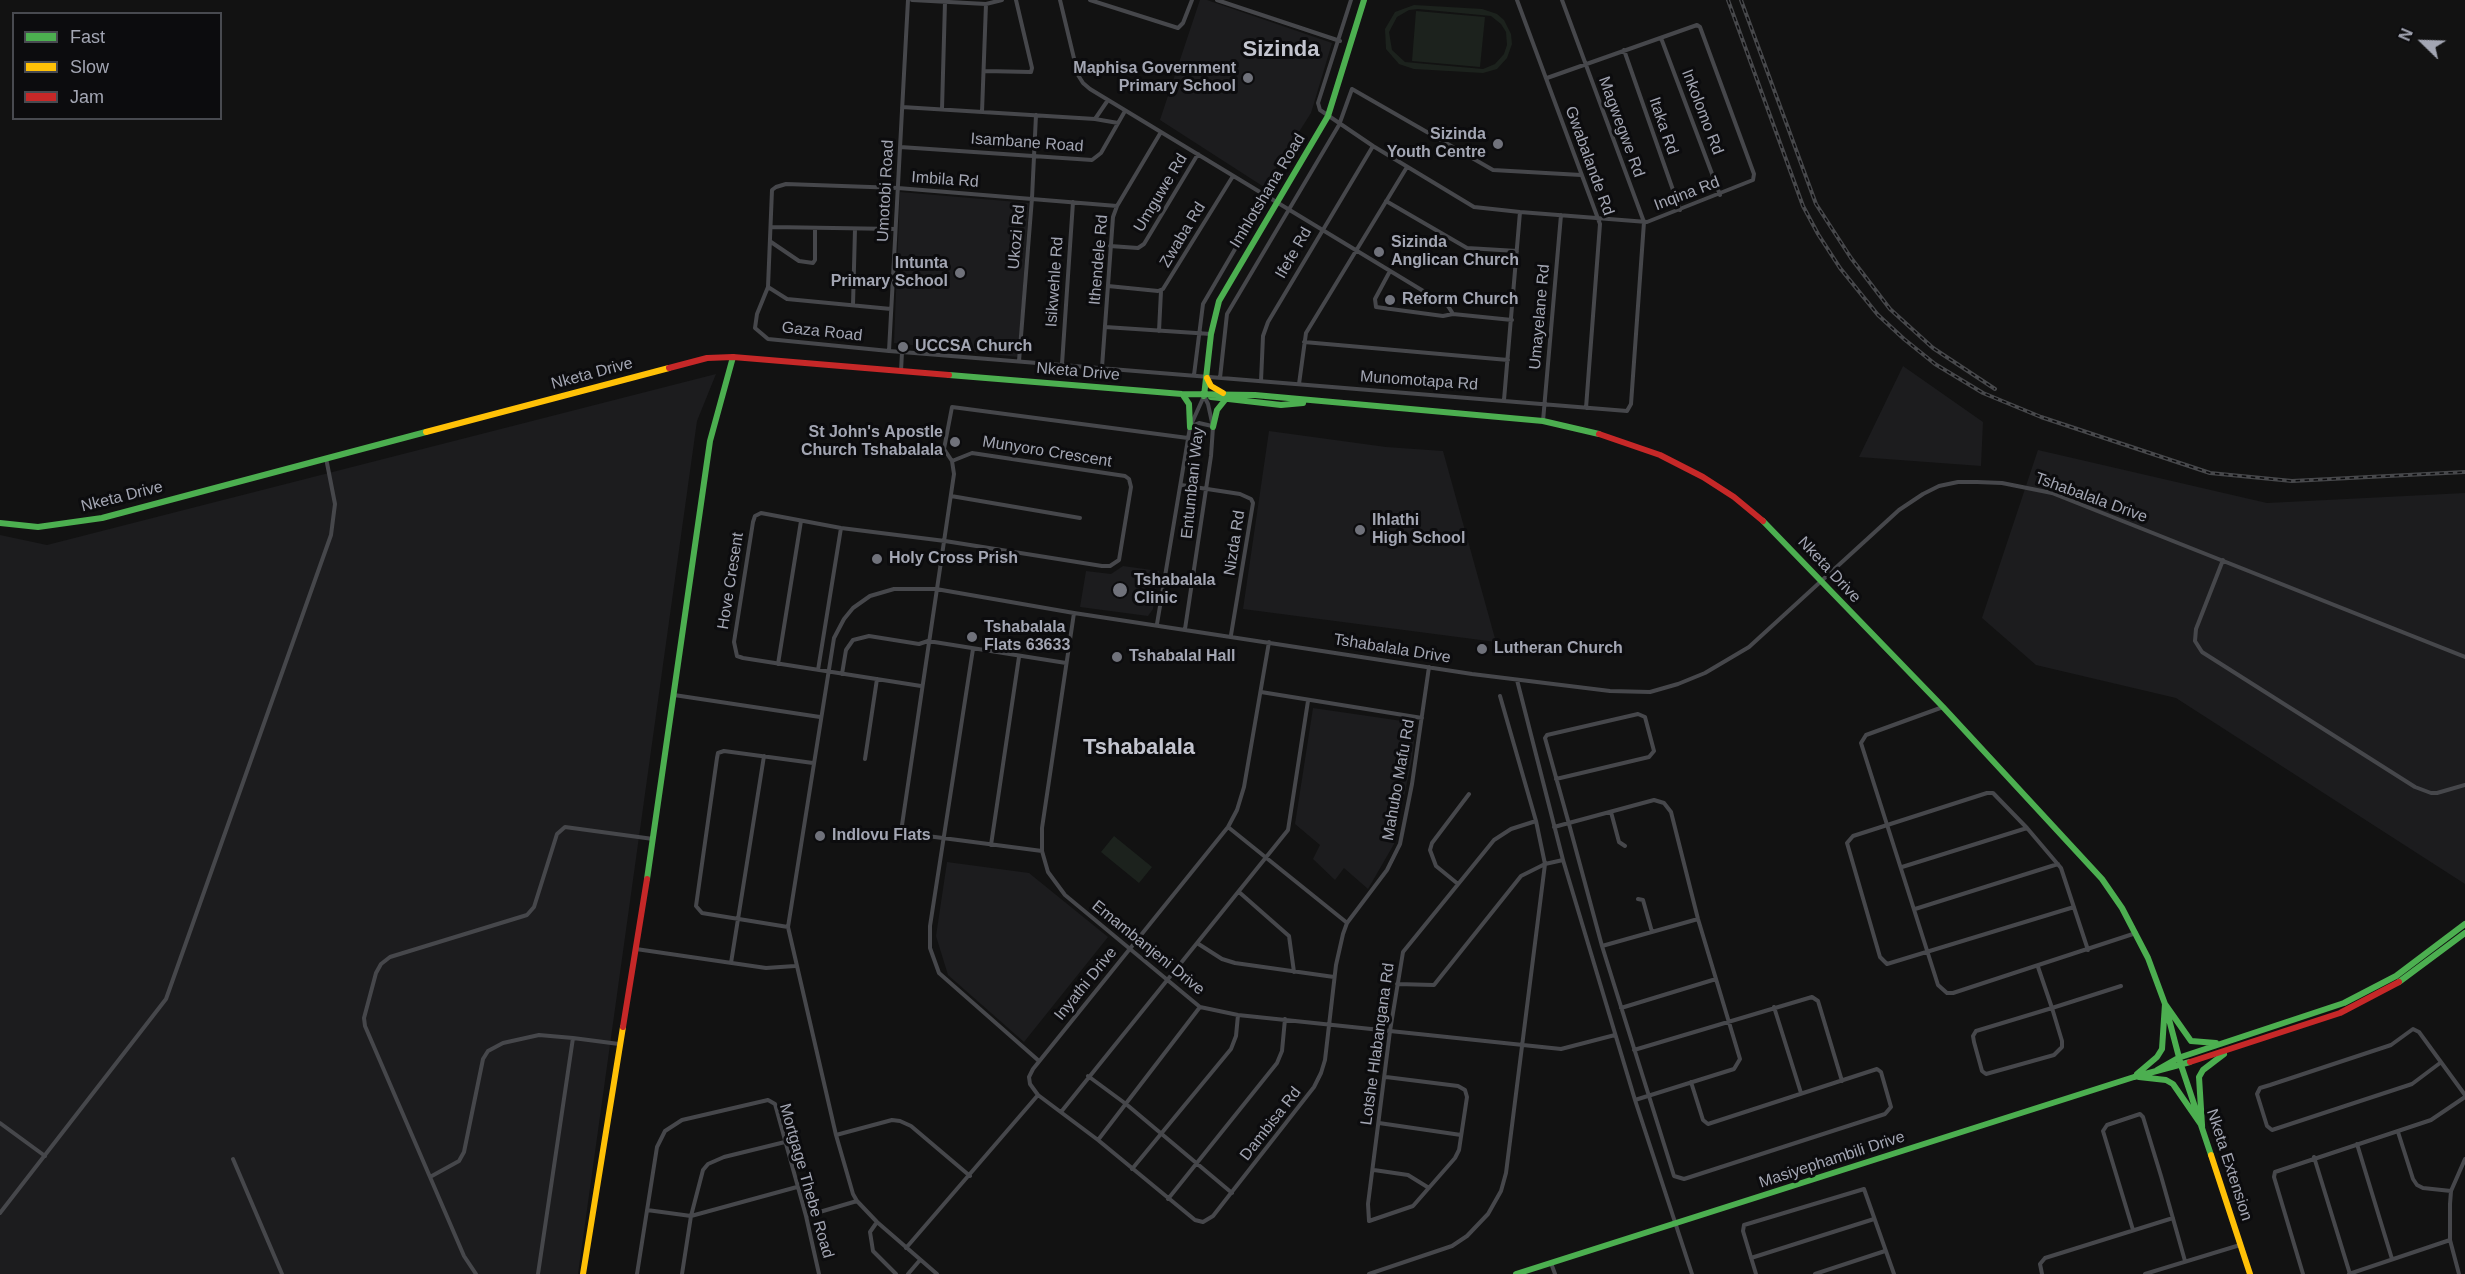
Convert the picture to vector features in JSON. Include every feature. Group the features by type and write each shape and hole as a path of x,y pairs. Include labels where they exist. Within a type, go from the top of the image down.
{"street":[{"path":"910,0 986,4 1002,0"},
{"name":"Umotobi Road","path":"889,351 910,0"},
{"path":"985,71 1031,72 1016,0"},
{"path":"1060,0 1078,75 1083,83 1125,111 1448,306 1453,314"},
{"path":"1090,0 1178,28 1184,23 1192,0"},
{"path":"1217,0 1340,40"},
{"path":"1328,116 1320,110 1318,103 1351,1 1344,0"},
{"name":"Imhlotshana Road","path":"1204,396 1211,334 1219,301 1328,116 1364,0"},
{"name":"Gwabalande Rd","path":"1517,0 1598,218 1600,231 1586,408"},
{"name":"Magwegwe Rd","path":"1562,0 1644,222 1629,408"},
{"path":"942,109 945,2"},
{"path":"982,112 986,4"},
{"name":"Inqina Rd","path":"1328,116 1339,125 1474,207 1644,222 1752,182 1755,176 1700,27 1695,25 1547,78"},
{"name":"Inkolomo Rd","path":"1661,38 1720,195"},
{"name":"Itaka Rd","path":"1624,50 1680,210"},
{"path":"1220,378 1227,314 1339,125 1352,89 1493,170 1581,175"},
{"path":"1095,119 1108,100"},
{"path":"902,107 1095,119 1118,123"},
{"name":"Isambane Road","path":"900,147 1092,160 1101,153 1125,111"},
{"name":"Ukozi Rd","path":"1019,361 1036,115"},
{"name":"Ithendele Rd","path":"1102,367 1112,224 1117,206 1161,132"},
{"name":"Ifefe Rd","path":"1261,381 1264,330 1373,146"},
{"name":"Umguwe Rd","path":"1110,246 1138,248 1144,244 1198,154"},
{"path":"1299,384 1306,333 1407,167"},
{"name":"Zwaba Rd","path":"1108,286 1161,291 1166,287 1233,176"},
{"name":"Imbila Rd","path":"772,226 772,190 780,184 898,188 1117,206"},
{"path":"1194,375 1198,334 1205,300 1266,196"},
{"path":"1386,201 1467,248 1517,251"},
{"name":"Isikwehle Rd","path":"1062,364 1073,202"},
{"path":"1504,400 1520,212"},
{"name":"Umayelane Rd","path":"1543,422 1561,215"},
{"path":"891,309 787,299 768,287 772,226 816,229 895,229"},
{"path":"771,242 799,261 813,263 816,229"},
{"path":"853,305 855,229"},
{"path":"1390,271 1375,298 1376,308 1443,316 1453,314 1512,320"},
{"name":"Gaza Road","path":"768,287 757,314 755,328 768,339 889,351"},
{"path":"1159,331 1161,291"},
{"path":"1105,327 1211,334"},
{"path":"1304,342 1508,360"},
{"path":"889,351 902,352 901,371"},
{"name":"Munomotapa Rd","path":"902,352 1504,400 1624,412 1629,408"},
{"path":"583,1274 653,839 710,441 733,357"},
{"name":"Nketa Drive","path":"0,523 38,527 102,518 707,358 733,357 1204,396 1318,402 1543,422 1607,436 1660,455 1703,477 1734,497 1762,520 1943,707 2089,864 2122,908 2136,933 2165,1004"},
{"path":"1182,394 1189,404 1190,427 1199,423 1213,427 1217,410 1225,397 1206,377"},
{"name":"Entumbani Way","path":"1157,624 1190,427 1204,396"},
{"name":"Entumbani Way","path":"1185,629 1207,489 1213,427 1204,396"},
{"path":"1042,851 912,834 905,831 902,825 954,474 952,460 944,449 952,407 1188,438"},
{"name":"Munyoro Crescent","path":"945,541 1110,566 1119,560 1122,553 1131,486 1129,479 1125,476 972,453 952,460"},
{"path":"0,1213 157,1013 173,982 238,792 331,535 336,504 326,458"},
{"name":"Tshabalala Drive","path":"857,1201 850,1186 836,1135 795,966 788,927 820,717 837,630 844,619 862,601 883,592 894,589 936,589 1074,613 1429,667 1627,693 1665,689 1705,673 1739,654 1899,510 1923,494 1939,486 1958,482 2002,483 2042,490 2465,657"},
{"path":"1180,485 1207,489"},
{"name":"Nizda Rd","path":"1207,489 1240,494 1251,499 1253,503 1231,636"},
{"path":"951,496 1080,518"},
{"name":"Hove Cresent","path":"921,686 737,656 734,642 754,519 761,513 841,528 945,541"},
{"path":"778,664 801,521"},
{"path":"818,670 841,528"},
{"path":"2223,560 2196,629 2195,641 2202,652 2415,787 2426,792 2438,793 2465,785"},
{"name":"Emambanjeni Drive","path":"1074,613 1042,828 1042,851 1048,872 1056,885 1200,1007 1238,1015 1561,1049 1615,1035"},
{"path":"842,674 846,650 852,640 869,636 919,644 928,641 1066,663"},
{"name":"Inyathi Drive","path":"1038,1095 1029,1081 1039,1061 1228,827 1237,810 1244,787 1269,642"},
{"path":"973,649 929,937 939,973 1039,1061"},
{"path":"991,845 1019,657"},
{"name":"Mahubo Mafu Rd","path":"1330,1023 1334,977 1340,943 1347,923 1398,852 1407,813 1429,667"},
{"path":"865,759 877,679"},
{"path":"1517,680 1563,860 1635,1100 1692,1274"},
{"path":"1261,692 1422,718"},
{"path":"674,694 820,717"},
{"path":"1369,1274 1452,1246 1477,1228 1501,1191 1506,1173 1545,864 1536,821 1500,696"},
{"path":"1061,1112 1288,830 1308,701"},
{"path":"1943,707 1866,735 1861,740 1938,985 1950,993 2038,967 2136,933"},
{"path":"1556,779 1649,757 1654,752 1645,717 1638,714 1547,735 1545,738 1556,779 1569,824 1602,946 1674,1176 1681,1179 1885,1114 1890,1109 1879,1069 1708,1124 1703,1120 1691,1082"},
{"path":"788,927 702,913 696,901 717,758 718,753 724,751 813,763"},
{"path":"731,963 764,756"},
{"path":"2074,906 1887,964 1880,957 1847,843 1851,837 1989,792 1996,796 2027,828 2058,864 2063,872 2074,906 2088,950"},
{"path":"1458,884 1436,866 1430,850 1432,843 1469,794"},
{"path":"1554,827 1654,800 1667,805 1698,919 1740,1053 1738,1064 1734,1069 1635,1100"},
{"path":"1611,812 1619,842 1625,846"},
{"name":"Lotshe Hlabangana Rd","path":"1429,1188 1413,1206 1369,1221 1368,1204 1386,1077 1390,1031 1403,952 1494,840 1511,828 1536,821"},
{"path":"476,1274 464,1256 365,1026 364,1018 376,972 381,964 390,957 527,915 534,907 557,834 565,827 653,839"},
{"path":"1228,827 1347,923"},
{"path":"1902,867 2027,828"},
{"path":"1397,984 1434,985 1524,873 1545,864 1563,860"},
{"path":"1915,909 2058,864"},
{"path":"1239,892 1289,936 1294,972"},
{"path":"1638,899 1643,900 1652,932"},
{"path":"1602,946 1698,919"},
{"name":"Masiyephambili Drive","path":"2156,1070 2178,1058 2344,1003 2396,976 2465,924"},
{"name":"Masiyephambili Drive","path":"1516,1274 2156,1070 2230,1050 2356,1006 2400,982 2465,933"},
{"path":"1197,942 1222,959 1253,966 1334,977"},
{"path":"635,949 774,968 795,966"},
{"path":"2038,967 2052,1008 2063,1044 2058,1052 1991,1074 1983,1072 1974,1042 1974,1033 2052,1008 2121,986"},
{"path":"1621,1008 1716,979"},
{"path":"1634,1050 1810,997 1817,999 1842,1081"},
{"path":"2165,1004 2191,1041 2224,1042"},
{"path":"2134,1077 2160,1052 2165,1004"},
{"name":"Nketa Extension","path":"2165,1004 2178,1058 2250,1274"},
{"path":"1098,1140 1200,1007"},
{"path":"1774,1007 1801,1093"},
{"path":"1132,1169 1230,1049 1236,1036 1238,1015"},
{"path":"906,1248 1038,1095 1098,1140 1168,1199 1276,1064 1281,1051 1285,1019"},
{"name":"Dambisa Rd","path":"1168,1199 1200,1222 1213,1216 1319,1079 1325,1060 1330,1023"},
{"path":"2302,1274 2274,1174 2277,1170 2434,1119 2465,1096 2419,1032 2413,1029 2391,1045 2260,1088 2257,1094 2267,1126 2272,1130 2412,1084 2440,1063"},
{"path":"430,1177 459,1161 464,1152 483,1059 488,1051 516,1039 539,1035 619,1044"},
{"path":"538,1274 573,1038"},
{"path":"2202,1126 2199,1077 2206,1067 2230,1050"},
{"path":"1088,1076 1126,1104 1232,1193"},
{"path":"1374,1170 1408,1175 1429,1188 1458,1154 1467,1097 1462,1087 1386,1077"},
{"path":"2134,1077 2166,1080 2173,1084 2202,1126"},
{"name":"Mortgage Thebe Road","path":"637,1274 657,1147 665,1131 674,1124 768,1100 775,1104 806,1216 819,1274"},
{"path":"2133,1230 2103,1131 2107,1125 2138,1114 2143,1117 2186,1261"},
{"path":"836,1135 892,1120 900,1121 911,1126 970,1176"},
{"path":"0,1123 45,1156"},
{"path":"1379,1123 1461,1135"},
{"path":"2398,1132 2417,1185 2423,1188 2451,1191"},
{"path":"682,1274 699,1177 708,1164 724,1157 785,1142"},
{"path":"2356,1144 2392,1259"},
{"path":"2314,1158 2350,1274 2450,1240"},
{"path":"233,1159 282,1274"},
{"path":"2459,1274 2450,1240 2451,1191 2465,1159"},
{"path":"647,1210 691,1216 797,1187"},
{"path":"1756,1274 1743,1231 1746,1224 1862,1190 1866,1191 1894,1274"},
{"path":"806,1216 857,1201 877,1222 936,1274"},
{"path":"2042,1274 2040,1266 2045,1258 2173,1218"},
{"path":"1751,1258 1874,1219"},
{"path":"877,1222 870,1232 873,1251 880,1261 896,1274"},
{"path":"2145,1274 2241,1244"},
{"path":"1815,1274 1885,1251"},
{"path":"908,1274 920,1260"},
{"path":"1551,1263 1555,1274"}],"shaded area":[{"name":"Maphisa Government Primary School","path":"1200,0 1207,0 1332,43 1311,113 1264,187 1160,120"},
{"path":"1414,5 1482,9 1497,14 1504,20 1511,34 1512,44 1507,58 1497,69 1483,73 1414,69 1399,64 1386,49 1385,29 1395,12","holes":["1409,10 1491,16 1501,24 1506,32 1507,45 1504,54 1495,64 1483,69 1405,62 1392,50 1389,32 1397,17"]},
{"path":"1416,11 1485,17 1480,67 1412,61"},
{"name":"Intunta Primary School","path":"900,192 1029,203 1018,357 894,343"},
{"path":"1903,366 1983,422 1981,466 1859,457"},
{"path":"716,374 697,421 578,1274 0,1274 0,535 47,545"},
{"name":"Ihlathi High School","path":"1269,431 1386,447 1443,451 1496,642 1243,609"},
{"path":"2038,450 2267,503 2465,493 2465,884 2176,698 2036,665 1982,618"},
{"name":"Tshabalala Clinic","path":"1123,566 1159,571 1153,609 1148,616 1080,607 1086,571 1111,574"},
{"path":"1313,708 1416,723 1412,759 1394,844 1368,889 1344,868 1335,880 1313,859 1320,845 1295,824"},
{"path":"1114,836 1152,867 1139,883 1101,852"},
{"path":"947,862 1029,873 1108,937 1024,1042 948,975 936,936"}],"railway":[{"path":"1728,0 1803,206 1818,234 1840,268 1878,315 1935,364 1983,393 2041,417 2210,473 2292,481 2465,472"},
{"path":"1741,0 1816,204 1851,258 1890,309 1933,348 1995,389"}],"traffic: fast":[{"path":"1204,396 1211,334 1219,301 1328,116 1364,0"},
{"path":"647,879 710,441 733,357"},
{"path":"949,375 1182,394 1255,395 1543,421 1599,434"},
{"path":"1183,395 1189,404 1190,427"},
{"path":"1211,397 1281,405 1303,403"},
{"path":"1213,427 1217,410 1225,400"},
{"path":"0,523 38,527 102,518 426,432"},
{"path":"1763,521 1943,707 2102,879 2122,908 2148,958 2165,1004 2181,1065 2211,1155"},
{"path":"2157,1070 2178,1058 2344,1003 2396,976 2465,924"},
{"path":"2399,982 2465,933"},
{"path":"2165,1004 2191,1041 2216,1043"},
{"path":"2137,1074 2157,1057 2162,1049 2165,1004"},
{"path":"2202,1125 2199,1077 2203,1070 2224,1054"},
{"path":"1516,1274 2134,1077 2190,1062"},
{"path":"2139,1077 2166,1080 2173,1084 2202,1126"}],"traffic: slow":[{"path":"426,432 669,368"},
{"path":"1207,378 1211,386 1223,393"},
{"path":"583,1274 623,1027"},
{"path":"2211,1155 2250,1274"}],"traffic: jam":[{"path":"669,368 707,358 733,357 949,375"},
{"path":"1599,434 1660,455 1703,477 1734,497 1763,521"},
{"path":"623,1027 647,879"},
{"path":"2190,1062 2340,1013 2399,982"}],"place":[{"name":"Maphisa Government Primary School","path":"1248,78"},
{"name":"Sizinda Youth Centre","path":"1498,144"},
{"name":"Sizinda Anglican Church","path":"1379,252"},
{"name":"Intunta Primary School","path":"960,273"},
{"name":"Reform Church","path":"1390,300"},
{"name":"UCCSA Church","path":"903,347"},
{"name":"St John's Apostle Church Tshabalala","path":"955,442"},
{"name":"Ihlathi High School","path":"1360,530"},
{"name":"Holy Cross Prish","path":"877,559"},
{"name":"Tshabalala Clinic","path":"1120,590"},
{"name":"Tshabalala Flats 63633","path":"972,637"},
{"name":"Lutheran Church","path":"1482,649"},
{"name":"Tshabalal Hall","path":"1117,657"},
{"name":"Indlovu Flats","path":"820,836"}],"district":[{"name":"Sizinda","path":"1281,50"},
{"name":"Tshabalala","path":"1139,748"}]}
